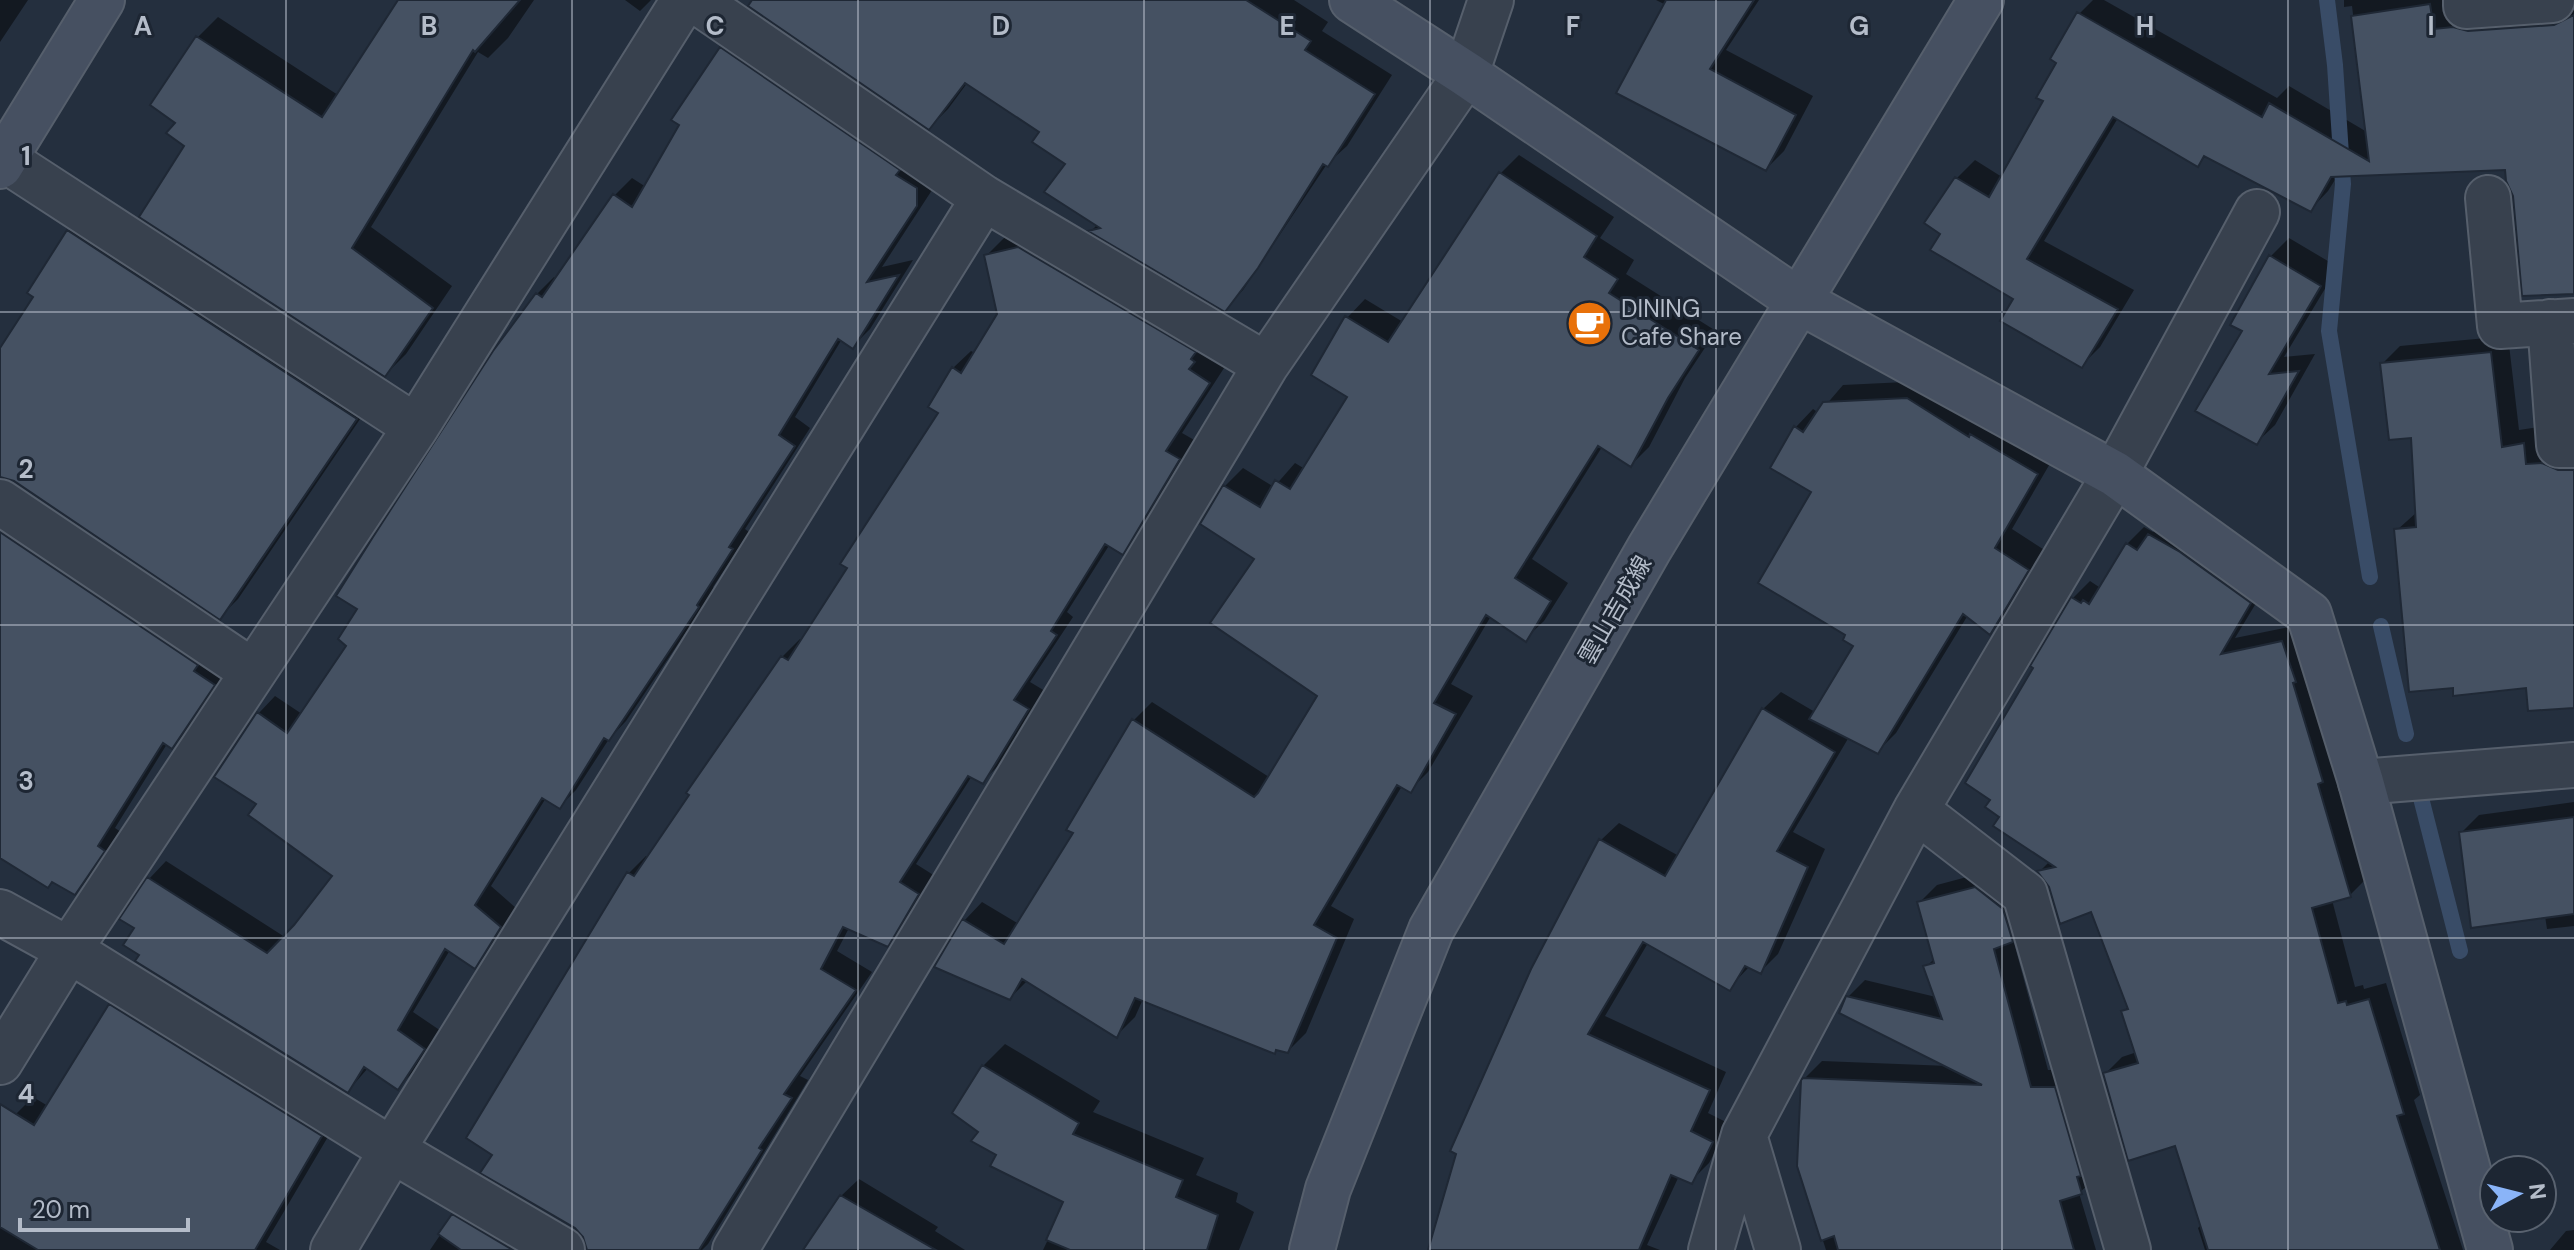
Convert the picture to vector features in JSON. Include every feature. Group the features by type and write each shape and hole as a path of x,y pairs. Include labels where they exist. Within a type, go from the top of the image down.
{"street":[{"path":"102,0 2,162 416,427"},
{"path":"0,1062 69,950 416,427 684,0"},
{"path":"695,0 984,198 1266,365"},
{"path":"1352,0 1799,301 2115,474 2309,614 2361,782 2490,1250"},
{"path":"735,1250 1266,365 1466,74 1491,0"},
{"name":"雲山吉成線","path":"1312,1250 1328,1189 1431,930 1649,549 1981,0"},
{"path":"2466,0 2466,6 2552,0"},
{"path":"333,1250 392,1150 984,198"},
{"path":"2488,198 2500,326 2562,322 2559,445 2574,445"},
{"path":"1711,1250 1744,1135 1916,810 2115,474 2257,212"},
{"path":"0,502 253,672"},
{"path":"2361,782 2574,765"},
{"path":"1916,810 2025,894 2128,1250"},
{"path":"0,912 69,950 392,1150 562,1250"},
{"path":"1744,1135 1778,1250"}],"building":[{"path":"398,0 520,0 475,52 473,50 352,248 433,308 385,377 139,217 184,146 166,133 175,123 150,105 196,36 322,117"},
{"path":"752,0 1246,0 1311,41 1305,50 1375,94 1328,167 1323,164 1258,268 1225,312 1088,231 1100,228 1044,192 1065,164 1032,142 1039,132 965,83 929,130 748,6"},
{"path":"1666,0 1754,0 1710,69 1796,115 1766,171 1616,93"},
{"path":"2430,4 2434,29 2453,27 2468,31 2554,25 2574,15 2574,294 2522,296 2513,196 2505,170 2331,177 2311,212 2204,156 2198,167 2113,117 2027,259 2118,309 2082,368 2000,321 2013,299 1930,250 1940,234 1924,223 1955,177 1989,197 2043,101 2036,98 2056,63 2050,59 2077,12 2262,117 2269,103 2369,161 2351,16"},
{"path":"720,47 900,170 896,175 917,188 917,206 867,282 899,275 853,349 838,339 779,435 795,446 729,547 733,549 697,605 699,607 609,741 604,738 560,809 542,798 475,905 501,927 475,969 445,949 398,1030 425,1049 398,1090 364,1067 348,1093 135,961 139,955 123,945 134,928 119,919 147,877 267,953 294,925 332,876 248,815 256,804 214,777 257,712 287,733 346,646 338,639 357,609 336,596 373,537 493,351 536,293 542,297 613,194 632,207 679,125 671,120"},
{"path":"1499,172 1597,236 1584,257 1618,279 1609,293 1699,350 1668,398 1631,467 1598,446 1515,578 1551,601 1526,642 1486,615 1434,703 1456,714 1411,793 1397,785 1314,925 1337,938 1288,1053 1276,1050 1275,1054 1135,998 1117,1038 1022,979 1010,1000 934,967 962,919 1004,944 1073,833 1066,830 1132,719 1254,797 1258,793 1317,696 1210,623 1254,559 1200,524 1223,485 1260,507 1275,480 1290,489 1347,397 1311,375 1345,316 1388,342"},
{"path":"67,230 357,419 220,620 14,481 0,477 0,348 33,297 27,293"},
{"path":"1018,247 1196,352 1191,359 1195,362 1189,369 1210,383 1166,451 1180,459 1123,555 1105,544 1051,631 1057,635 1014,700 1029,709 983,784 968,776 900,882 919,894 888,947 843,927 821,969 856,990 784,1094 792,1098 699,1250 587,1250 583,1237 575,1228 480,1173 492,1155 466,1138 627,872 634,876 689,795 686,793 781,656 788,660 847,568 840,564 938,413 928,407 952,367 961,373 997,314 984,255"},
{"path":"2269,255 2321,286 2269,374 2299,371 2257,445 2195,411 2242,331 2230,325"},
{"path":"2491,352 2502,447 2524,443 2526,464 2542,463 2558,470 2574,470 2574,708 2528,711 2526,688 2453,696 2453,688 2409,692 2394,529 2416,527 2411,438 2389,440 2380,363"},
{"path":"1907,398 1969,437 1970,434 2038,474 1995,548 2029,570 1990,635 1963,614 1878,754 1809,719 1853,646 1843,640 1845,635 1758,583 1811,492 1770,468 1794,426 1803,432 1823,402"},
{"path":"0,532 198,665 194,671 215,685 172,749 163,743 98,846 105,851 75,895 52,882 48,888 0,858"},
{"path":"2148,534 2180,552 2251,603 2221,654 2282,641 2323,782 2318,784 2351,897 2312,908 2338,1003 2346,1001 2347,1005 2369,999 2404,1114 2397,1116 2440,1250 2208,1250 2175,1146 2128,1161 2103,1073 2138,1063 2121,1011 2128,1009 2091,912 2060,924 2049,887 2037,871 2055,867 1993,826 1999,817 1985,807 1990,800 1965,783 2071,597 2089,604 2126,543 2137,550"},
{"path":"1762,708 1835,752 1777,851 1808,867 1761,974 1745,966 1730,991 1643,942 1588,1034 1710,1090 1691,1131 1713,1142 1692,1184 1671,1175 1639,1250 1428,1250 1456,1154 1450,1151 1531,969 1599,839 1665,876"},
{"path":"2574,817 2574,914 2471,928 2459,832"},
{"path":"1975,887 2003,909 2013,942 1994,949 2031,1087 2055,1087 2081,1176 2077,1177 2082,1194 2060,1201 2074,1250 1838,1250 1834,1236 1821,1241 1797,1166 1801,1080 1982,1085 1839,1013 1846,996 1942,1019 1923,966 1934,963 1917,902"},
{"path":"109,1004 322,1136 255,1250 38,1250 0,1227 0,1104 34,1125"},
{"path":"982,1065 1079,1123 1073,1134 1183,1180 1176,1197 1218,1215 1207,1250 1070,1250 1046,1240 1063,1202 990,1166 996,1155 971,1141 978,1132 952,1113"},
{"path":"840,1195 936,1250 803,1250"},
{"path":"452,1214 513,1250 461,1250 438,1234"}],"waterway":[{"path":"2327,0 2343,184 2329,331 2370,577"},
{"path":"2381,626 2406,734"},
{"path":"2421,798 2460,951"}],"place":[{"name":"DINING Cafe Share","path":"1590,323"}]}
